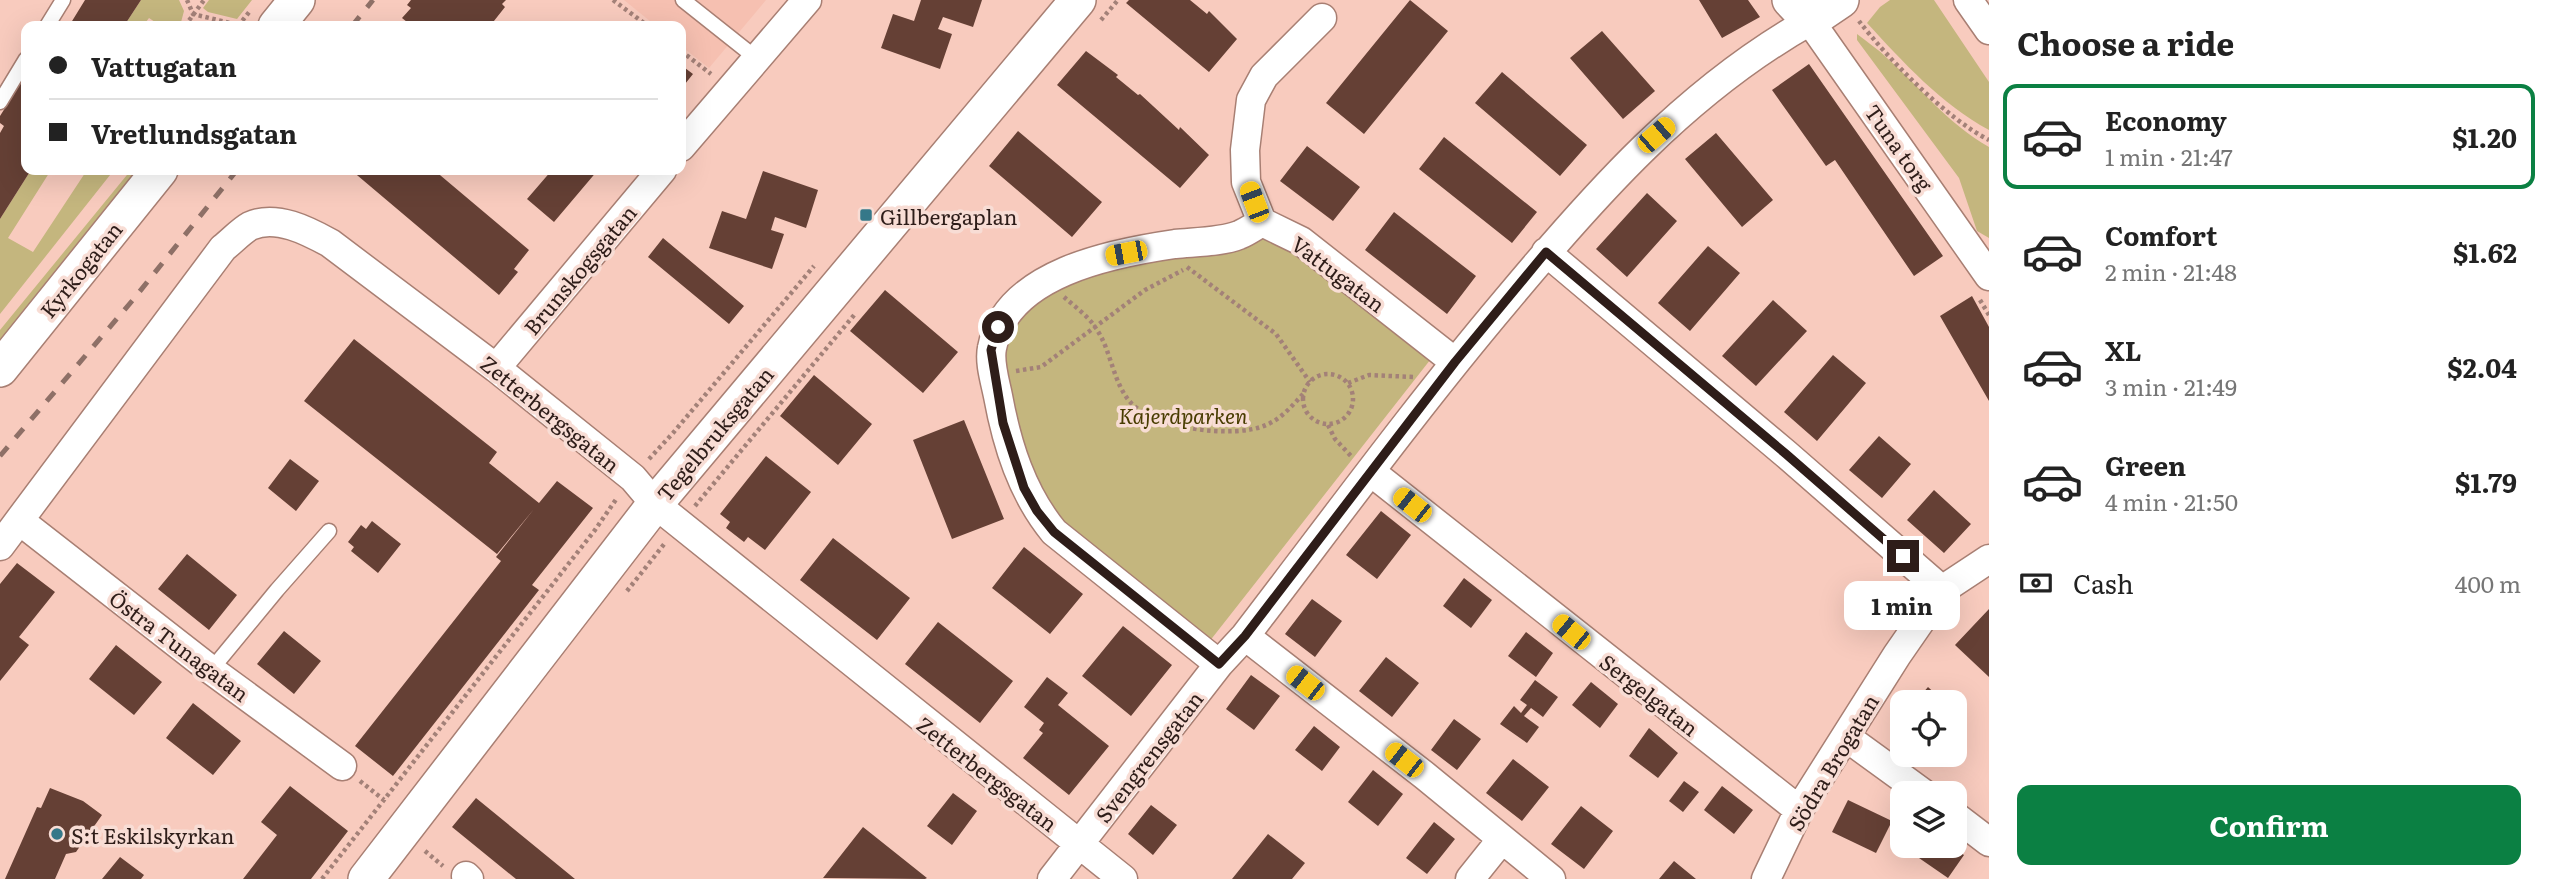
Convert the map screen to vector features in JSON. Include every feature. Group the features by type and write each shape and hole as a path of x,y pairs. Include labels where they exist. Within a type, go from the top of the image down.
{"street":[{"path":"280,21 297,0"},
{"path":"686,142 807,0"},
{"path":"1968,0 1989,30"},
{"path":"1800,10 1849,9"},
{"name":"Svengrensgatan","path":"1052,879 1219,664 1245,636 1448,371 1546,252 1637,152 1714,84 1775,41 1800,10"},
{"name":"Tuna torg","path":"1800,10 1989,274"},
{"name":"Tegelbruksgatan","path":"366,879 667,514 1089,11"},
{"path":"1219,664 1054,532 1037,511 1024,488 1003,423 991,350 998,327 1015,305 1047,281 1104,257 1238,236 1262,222 1246,182 1245,150 1251,100 1264,76 1322,18"},
{"name":"Kyrkogatan","path":"0,369 156,175"},
{"name":"Brunskogsgatan","path":"496,368 658,175"},
{"name":"Vattugatan","path":"1262,222 1301,241 1448,371"},
{"name":"Zetterbergsgatan","path":"0,546 223,248 251,226 276,223 303,229 330,243 496,368 633,478 667,514 1123,879"},
{"path":"1546,252 1786,454 1942,590"},
{"name":"Sergelgatan","path":"1371,472 1799,810"},
{"name":"Östra Tunagatan","path":"20,521 211,670 342,766"},
{"name":"Södra Brogatan","path":"1766,879 1799,810 1897,655 1942,590 1989,559"},
{"path":"1245,636 1424,775 1551,879"},
{"path":"1846,737 1906,781"},
{"path":"1967,825 1989,842"},
{"path":"1470,879 1502,839"}],"lane":[{"path":"50,21 63,0"},
{"path":"682,0 756,58"},
{"path":"0,102 21,67"},
{"path":"211,670 329,531"}],"path":[{"path":"187,0 193,14"},
{"path":"188,21 204,0"},
{"path":"613,0 641,21"},
{"path":"1089,11 1118,0"},
{"path":"1849,9 1931,98 1989,140"},
{"path":"193,14 222,21"},
{"path":"686,55 730,89"},
{"path":"994,372 1041,367 1145,290 1187,268 1198,241"},
{"path":"1187,268 1276,334 1310,382"},
{"path":"1047,281 1096,327 1125,396 1134,407 1166,422 1182,427 1217,430 1257,428 1277,419 1303,394 1310,382 1326,374 1341,377 1348,383 1352,390 1353,407 1342,421 1328,425 1316,422 1305,410 1303,394"},
{"path":"626,593 667,514 862,306"},
{"path":"1348,383 1357,378 1448,371"},
{"path":"1328,425 1346,452 1371,472"},
{"path":"418,860 433,840"}],"shaded area":[{"path":"624,0 766,0 709,68 686,50 686,21 650,21"}],"green space":[{"path":"141,0 179,0 184,11 181,21 154,21 149,18 147,21 127,21"},
{"path":"209,0 252,0 237,19 208,12 203,8"},
{"path":"1890,0 1934,0 1989,82 1989,130 1971,120 1939,95 1867,23 1880,7"},
{"path":"1857,34 1884,55 1948,117 1989,147 1989,238 1977,231 1959,178 1857,40"},
{"path":"28,175 48,175 8,238 33,252 84,175 110,175 0,314 0,219"},
{"path":"127,175 139,175 0,345 0,330"},
{"name":"Kajerdparken","path":"1262,239 1296,247 1434,355 1209,642 1064,528 1031,475 1002,379 1009,320 1099,263"}],"building":[{"path":"85,0 141,0 127,21 72,21"},
{"path":"411,0 506,0 502,4 505,7 494,21 406,21 402,18 411,8 407,5"},
{"path":"921,0 982,0 973,27 943,17 938,29 952,34 940,69 881,48 893,14 914,21"},
{"path":"1129,0 1190,0 1207,14 1209,11 1237,39 1209,72 1126,3"},
{"path":"1410,0 1448,31 1364,134 1326,103"},
{"path":"1699,0 1748,0 1760,17 1722,38"},
{"path":"1602,31 1655,91 1623,119 1570,58"},
{"path":"1086,51 1118,75 1116,77 1140,94 1179,130 1180,127 1209,155 1180,188 1057,85"},
{"path":"1809,64 1943,256 1914,276 1835,160 1826,166 1772,90"},
{"path":"686,69 693,74 686,83"},
{"path":"1502,72 1587,145 1560,176 1475,103"},
{"path":"21,83 21,175 28,175 0,219 0,133 4,126 0,123 0,116"},
{"path":"1018,131 1102,202 1072,237 989,166"},
{"path":"1716,133 1773,200 1742,227 1685,159"},
{"path":"1444,137 1537,212 1512,243 1419,169"},
{"path":"1307,146 1360,187 1333,221 1280,181"},
{"path":"763,171 818,190 806,228 775,217 771,230 784,234 772,269 709,248 722,211 746,219"},
{"path":"357,175 440,175 529,250 514,269 518,272 499,295"},
{"path":"548,175 594,175 554,222 527,199"},
{"path":"1647,193 1677,221 1627,277 1596,249"},
{"path":"1394,212 1476,276 1447,314 1365,250"},
{"path":"663,238 744,306 729,324 648,257"},
{"path":"1708,246 1740,273 1690,331 1658,303"},
{"path":"885,290 958,352 923,393 850,331"},
{"path":"1972,296 1989,327 1989,401 1940,316"},
{"path":"1773,300 1807,331 1756,386 1722,356"},
{"path":"354,339 497,452 489,463 539,503 557,481 593,508 532,585 539,590 393,776 355,746 501,561 496,557 534,509 497,554 304,401"},
{"path":"1833,355 1866,383 1817,441 1784,412"},
{"path":"814,375 872,424 838,465 780,416"},
{"path":"964,420 1004,519 952,539 913,440"},
{"path":"1879,436 1911,464 1882,498 1849,470"},
{"path":"766,456 811,492 765,550 748,537 744,542 726,528 730,522 720,514"},
{"path":"290,459 319,481 296,511 268,488"},
{"path":"1934,490 1971,524 1944,553 1907,520"},
{"path":"1381,511 1411,535 1377,579 1346,555"},
{"path":"372,521 401,544 378,573 351,551 354,547 348,542 361,525 366,529"},
{"path":"833,538 910,598 877,640 800,580"},
{"path":"1024,547 1083,594 1050,634 992,588"},
{"path":"187,554 237,595 209,630 158,589"},
{"path":"17,563 55,592 19,637 29,645 0,681 0,584"},
{"path":"1464,578 1492,600 1471,628 1443,606"},
{"path":"1312,599 1342,621 1315,657 1285,634"},
{"path":"1989,609 1989,677 1955,645"},
{"path":"938,622 1013,681 980,723 905,664"},
{"path":"1123,626 1172,665 1131,716 1082,676"},
{"path":"284,631 321,661 294,694 257,664"},
{"path":"1526,632 1553,653 1536,677 1508,656"},
{"path":"116,645 162,682 134,715 89,679"},
{"path":"1386,657 1419,683 1392,717 1359,691"},
{"path":"1251,675 1280,696 1254,730 1226,709"},
{"path":"1047,677 1068,693 1058,705 1109,746 1069,795 1023,758 1043,733 1039,730 1044,723 1024,707"},
{"path":"1535,680 1558,697 1543,717 1531,708 1524,716 1539,727 1527,743 1500,724 1514,706 1521,713 1527,705 1520,700"},
{"path":"1591,682 1618,704 1600,728 1572,705"},
{"path":"193,703 241,741 213,775 166,738"},
{"path":"1454,719 1481,739 1457,770 1431,750"},
{"path":"1314,726 1340,747 1322,771 1295,750"},
{"path":"1649,728 1678,753 1658,778 1629,756"},
{"path":"1513,759 1549,787 1522,821 1486,793"},
{"path":"1373,770 1403,794 1378,826 1348,802"},
{"path":"1684,781 1699,792 1683,812 1669,801"},
{"path":"290,786 348,831 311,879 243,879 277,835 261,822"},
{"path":"1722,786 1753,810 1734,834 1704,810"},
{"name":"S:t Eskilskyrkan","path":"50,788 83,801 102,815 76,852 66,854 55,879 5,879 37,807 41,808"},
{"path":"953,793 977,811 952,845 927,826"},
{"path":"476,798 575,879 516,879 452,827"},
{"path":"1848,800 1890,820 1876,853 1832,832"},
{"path":"1151,805 1177,825 1153,855 1128,834"},
{"path":"1581,806 1613,831 1584,869 1551,844"},
{"path":"1434,822 1455,839 1427,874 1406,858"},
{"path":"863,827 927,878 823,878"},
{"path":"1268,834 1305,863 1292,879 1232,879"},
{"path":"120,857 144,875 141,879 102,879"},
{"path":"1919,858 1962,858 1948,878"},
{"path":"1674,861 1696,879 1659,879"}],"railway":[{"path":"356,21 373,0"},
{"path":"0,456 132,301 233,175"}],"place":[{"name":"Gillbergaplan","path":"866,215"},
{"name":"S:t Eskilskyrkan","path":"57,834"}],"route":[{"path":"998,327 991,350 1003,423 1024,488 1037,511 1054,532 1219,664 1245,636 1455,362 1546,252 1903,556"}]}
